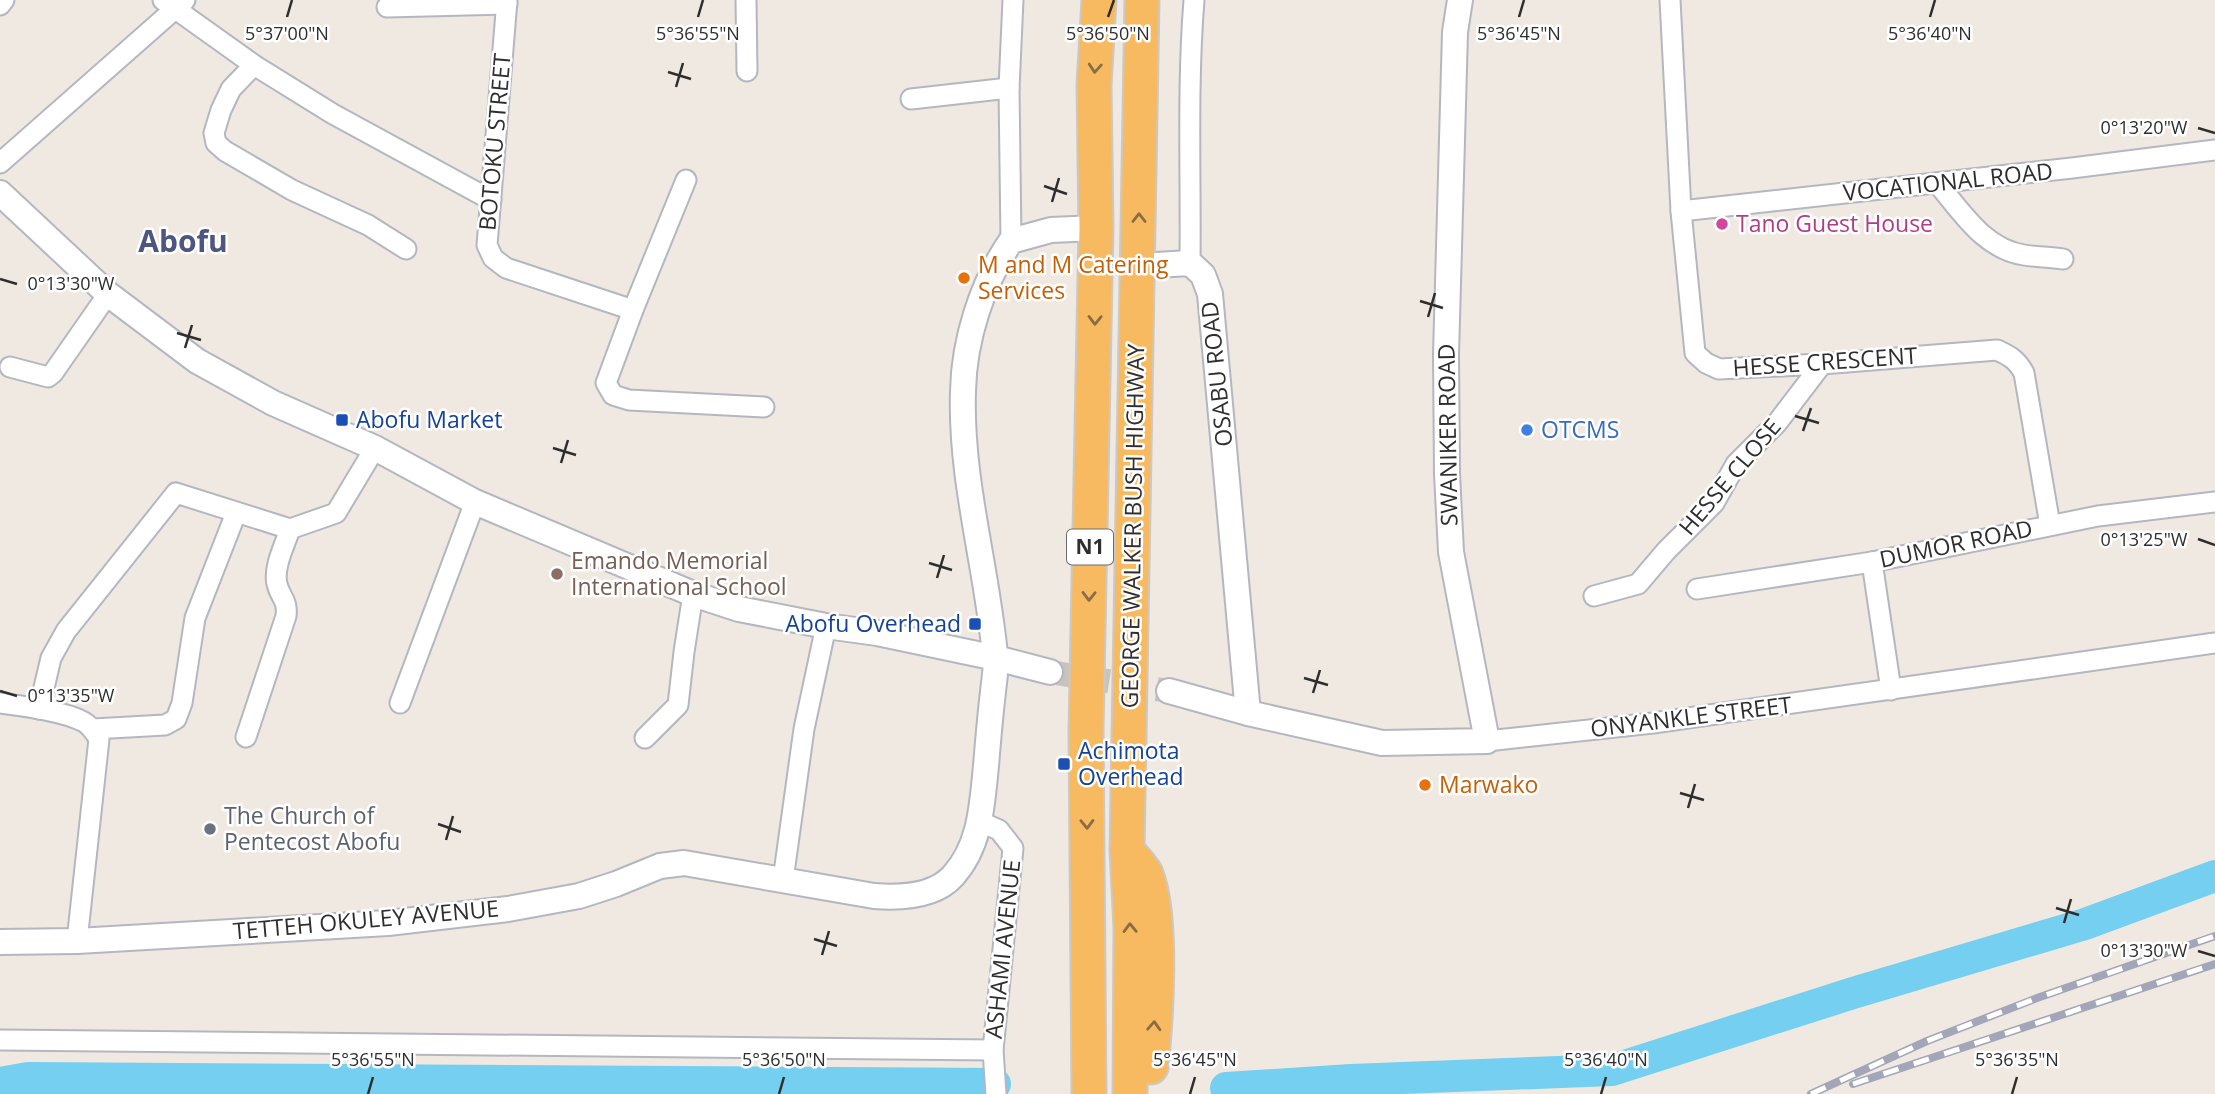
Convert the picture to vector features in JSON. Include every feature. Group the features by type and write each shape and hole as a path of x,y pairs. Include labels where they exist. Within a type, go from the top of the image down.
{"highway":[{"name":"GEORGE WALKER BUSH HIGHWAY","path":"1089,1094 1086,730 1096,228 1094,85 1099,0"},
{"name":"GEORGE WALKER BUSH HIGHWAY","path":"1130,1094 1127,850 1142,0"},
{"path":"1127,850 1145,872 1153,900 1156,973 1148,1094"}],"street":[{"path":"0,5 4,0"},
{"path":"746,0 747,71"},
{"path":"1013,0 1009,88 1011,241 1051,230 1096,228"},
{"path":"1139,266 1190,263 1189,82 1194,0"},
{"name":"SWANIKER ROAD","path":"1460,0 1455,32 1449,228 1447,474 1451,552 1487,741"},
{"name":"HESSE CRESCENT","path":"1670,0 1681,211 1694,345 1699,357 1719,369 1997,350 2010,356 2018,362 2024,373 2050,525"},
{"path":"387,7 507,2"},
{"name":"BOTOKU STREET","path":"507,2 487,245 494,258 506,268 633,310"},
{"path":"0,163 174,4 254,65 333,114 491,200"},
{"path":"254,65 231,89 214,133 216,143 292,190 368,225 406,249"},
{"path":"911,99 1009,88"},
{"name":"VOCATIONAL ROAD","path":"1681,211 2215,150"},
{"path":"686,180 606,383 613,395 629,400 764,407"},
{"path":"1937,183 1983,237 1996,246 2022,255 2063,258"},
{"path":"0,193 108,295 197,361 273,403 375,448 475,502 693,594 738,609 877,633 1050,672"},
{"name":"TETTEH OKULEY AVENUE","path":"0,942 77,941 388,923 508,909 579,896 660,866 684,863 898,898 920,894 953,877 967,857 981,822 996,658 962,427 963,388 977,315 995,265 1011,241"},
{"name":"OSABU ROAD","path":"1190,263 1203,275 1210,294 1248,713"},
{"path":"10,367 48,377 108,295"},
{"name":"HESSE CLOSE","path":"1594,596 1638,584 1666,551 1714,503 1736,464 1777,423 1822,364"},
{"path":"39,709 51,658 66,631 176,493 290,529 336,513 375,448"},
{"path":"400,703 475,502"},
{"name":"DUMOR ROAD","path":"1697,589 1872,562 2098,516 2215,502"},
{"path":"93,729 164,725 176,719 182,703 195,618 236,513"},
{"path":"246,737 286,616 286,600 278,589 276,573 290,529"},
{"path":"1872,562 1891,690"},
{"path":"645,738 678,705 693,594"},
{"path":"783,880 804,729 826,626"},
{"name":"ONYANKLE STREET","path":"1169,691 1248,713 1382,743 1487,741 1653,723 2215,643"},
{"path":"0,703 39,709 83,721 93,729 99,739 77,941"},
{"name":"ASHAMI AVENUE","path":"981,822 999,830 1013,848 993,1050 996,1094"},
{"path":"0,1040 993,1050"}],"waterway":[{"path":"1226,1088 1351,1080 1612,1070 1853,993 2085,924 2215,876"},
{"path":"0,1083 28,1078 995,1084"}],"tunnel":[{"path":"1050,672 1169,691"}],"railway":[{"path":"1811,1094 1927,1041 2037,998 2215,936"},
{"path":"1853,1084 2215,964"}],"place":[{"name":"Tano Guest House","path":"1722,224"},
{"name":"M and M Catering Services","path":"964,278"},
{"name":"Abofu Market","path":"342,420"},
{"name":"OTCMS","path":"1527,430"},
{"name":"Emando Memorial International School","path":"557,574"},
{"name":"Abofu Overhead","path":"975,624"},
{"name":"Achimota Overhead","path":"1064,764"},
{"name":"Marwako","path":"1425,785"},
{"name":"The Church of Pentecost Abofu","path":"210,829"}],"district":[{"name":"Abofu","path":"183,242"}]}
